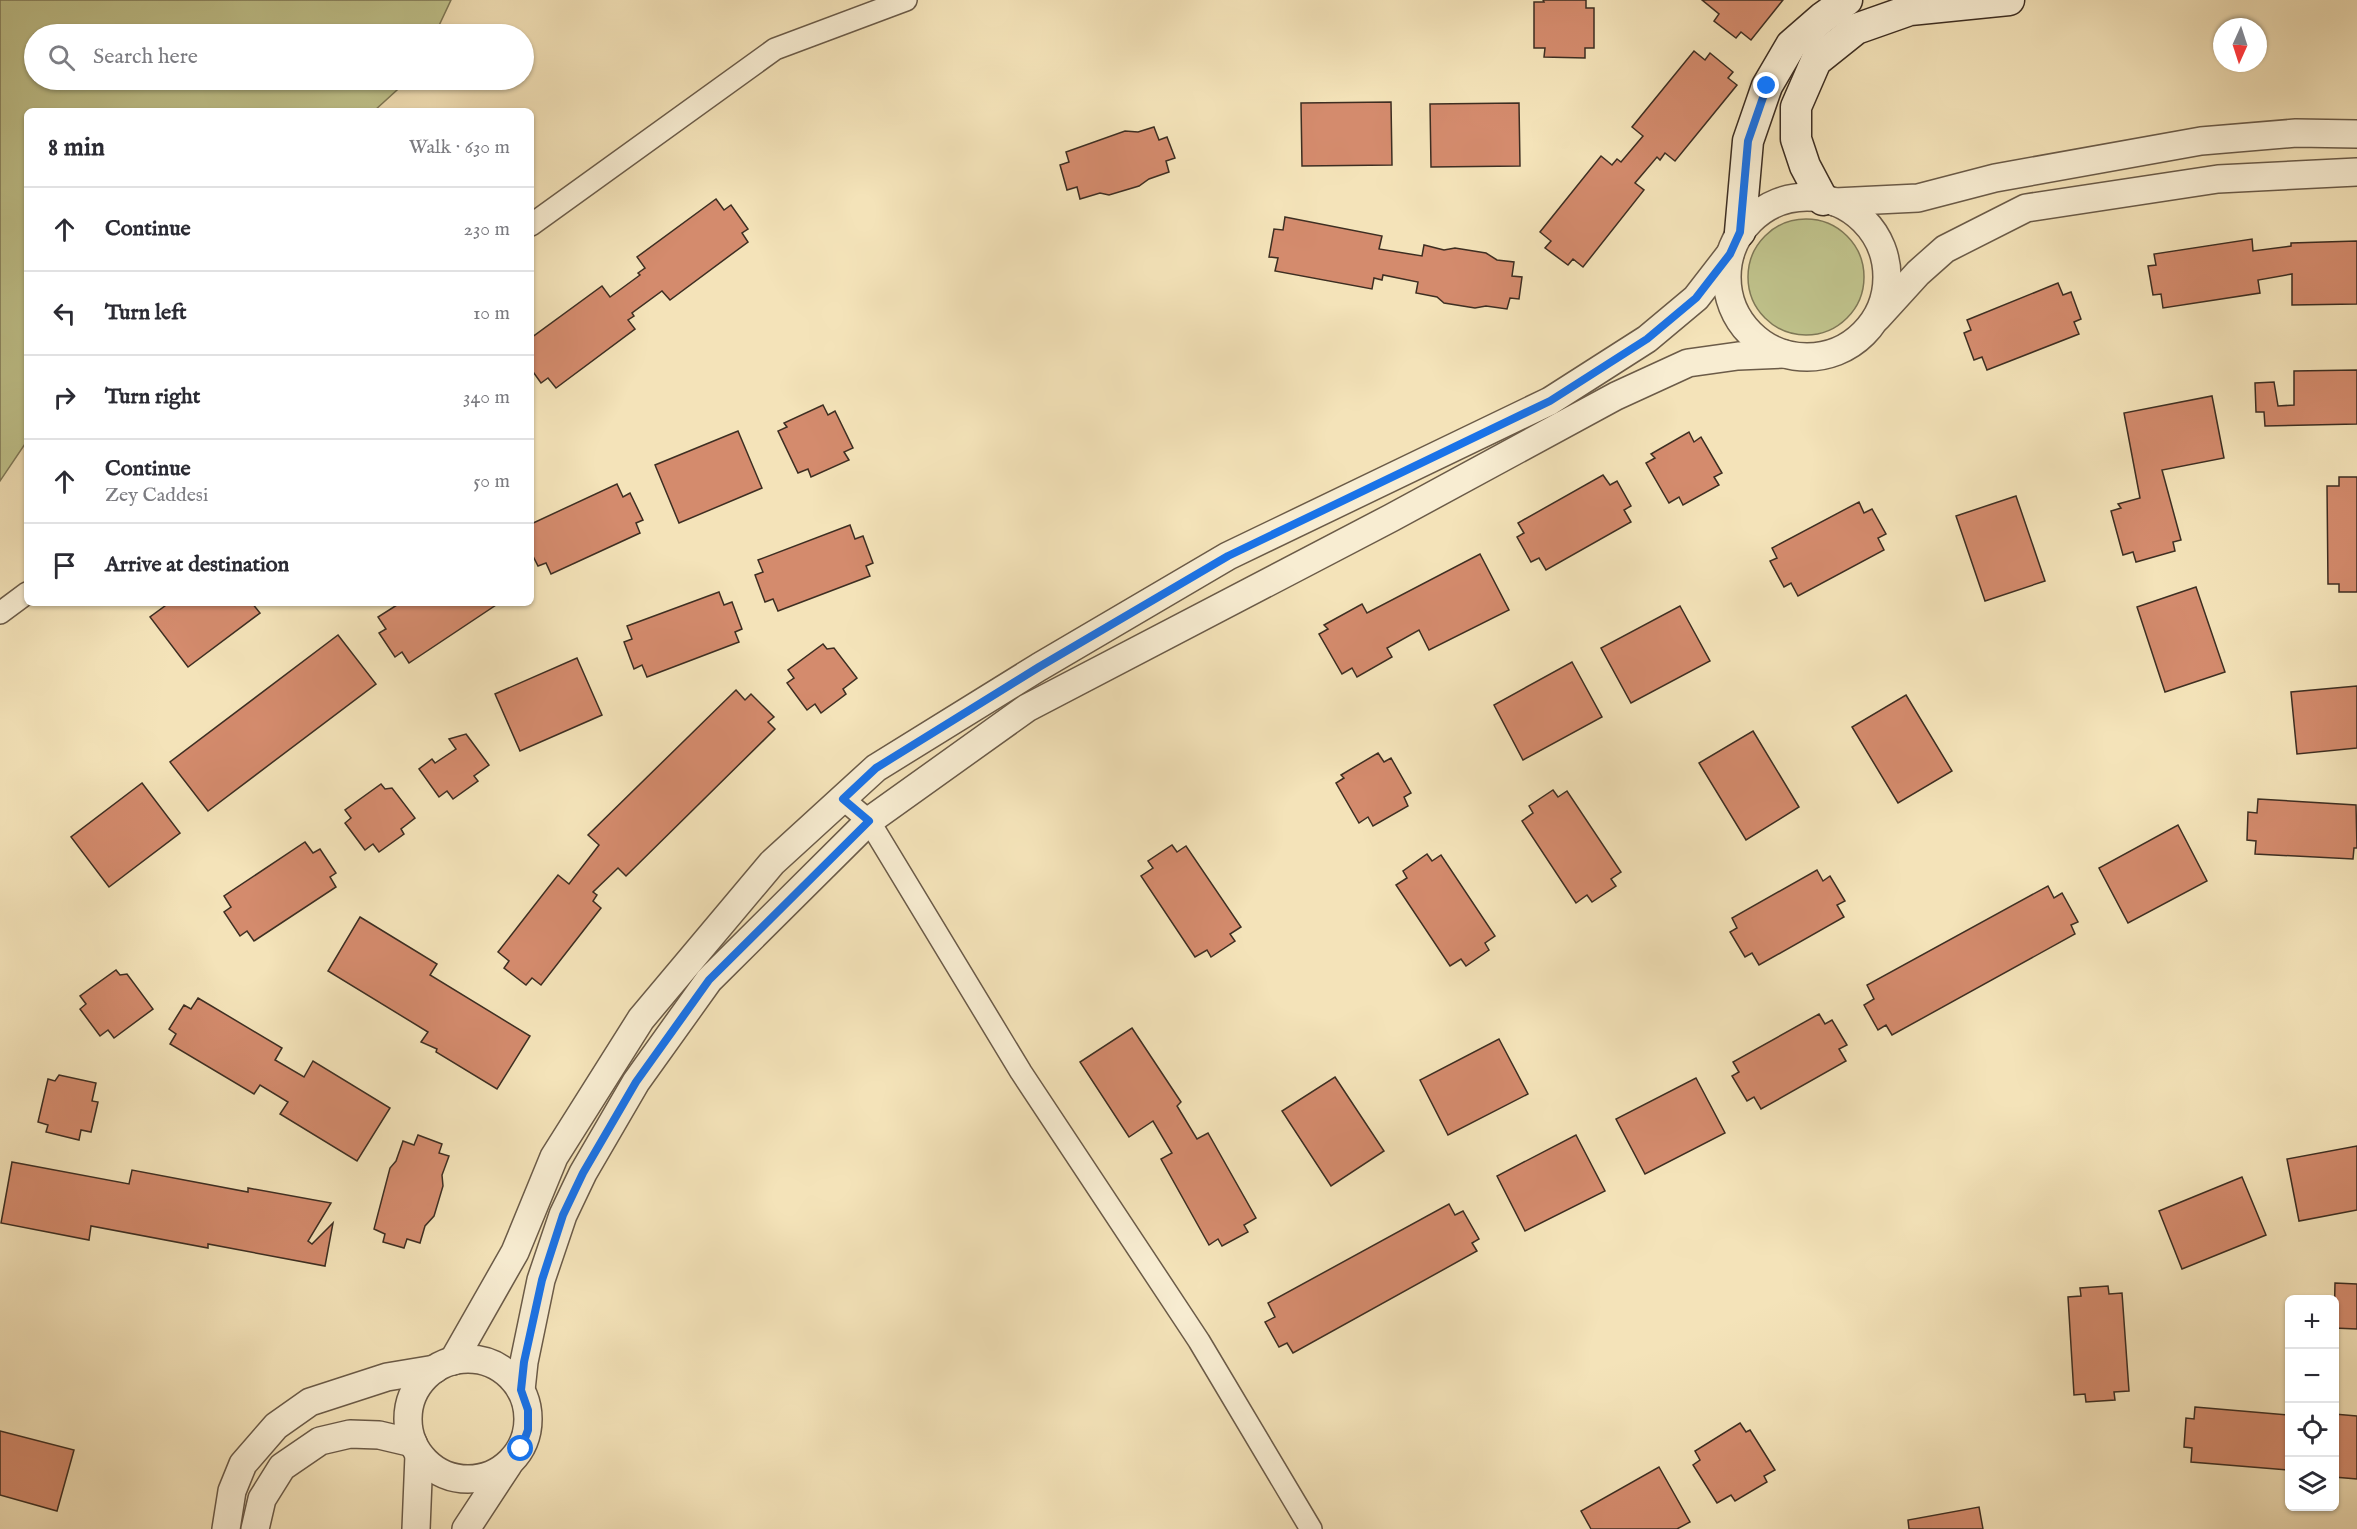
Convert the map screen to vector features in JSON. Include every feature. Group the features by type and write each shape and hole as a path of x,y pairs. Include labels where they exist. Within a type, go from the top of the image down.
{"main road":[{"path":"1735,243 1748,141 1767,86 1791,45 1847,0"},
{"path":"1829,201 1805,166 1796,139 1796,107 1816,61 1856,29 1910,10 2009,0"}],"street":[{"path":"534,223 775,49 906,0"},
{"path":"1829,201 1918,198 1995,178 2201,141 2296,133 2357,134"},
{"path":"521,1390 524,1362 542,1280 563,1215 583,1173 636,1082 709,980 869,821 1027,708 1391,518 1616,396 1688,363 1738,356 1784,354 1809,358 1834,353 1859,339 1918,273 1944,249 2026,208 2218,179 2357,172"},
{"path":"416,1529 416,1449 407,1418 411,1399 420,1382 444,1365 515,1252 554,1157 641,1019 772,863 876,768 1039,667 1228,556 1550,401 1647,339 1696,298 1758,213 1780,201 1807,196 1829,201 1859,216 1877,237 1887,264 1886,292 1877,318"},
{"path":"1735,243 1726,279 1731,304 1743,326 1761,344 1784,354"},
{"path":"0,613 24,595"},
{"path":"843,799 869,821 1021,1072 1199,1341 1311,1529"},
{"path":"226,1529 231,1491 243,1464 276,1426 310,1402 387,1377 472,1359 491,1363 509,1374 521,1390 528,1410 528,1430 521,1449 466,1529"},
{"path":"255,1529 262,1499 282,1467 320,1441 350,1434 379,1435 416,1449 433,1468 450,1477 471,1479 491,1475 508,1465"}],"green space":[{"path":"0,0 451,0 440,24 24,24 24,90 397,90 377,108 24,108 24,445 0,481"},
{"path":"1806,219 1828,223 1847,236 1860,255 1864,277 1860,299 1847,318 1828,331 1806,335 1784,331 1765,318 1752,299 1748,277 1752,255 1765,236 1784,223"}],"building":[{"path":"1543,0 1586,0 1586,8 1594,8 1594,48 1585,48 1585,58 1544,57 1545,48 1534,48 1534,2 1544,2"},
{"path":"1702,0 1783,0 1751,40 1741,32 1736,38 1714,21 1719,14"},
{"path":"1694,51 1705,60 1710,53 1733,72 1728,78 1737,85 1675,161 1665,153 1660,160 1657,157 1635,183 1644,190 1583,267 1573,259 1568,265 1545,248 1551,241 1540,232 1601,156 1612,165 1617,159 1621,162 1643,136 1632,127"},
{"path":"1391,102 1392,165 1302,166 1301,103"},
{"path":"1519,103 1520,166 1431,167 1430,104"},
{"path":"1154,127 1159,140 1167,137 1175,158 1166,161 1169,172 1149,179 1139,186 1109,195 1100,193 1080,199 1077,187 1067,190 1060,165 1069,162 1066,152 1125,131 1138,132"},
{"path":"716,199 724,210 731,205 748,229 742,233 748,242 670,300 662,291 632,313 634,316 628,320 635,329 556,388 548,378 541,383 534,373 534,336 602,286 610,297 640,275 638,273 645,268 637,257"},
{"path":"1285,217 1382,236 1379,249 1422,256 1424,245 1444,250 1455,248 1486,253 1497,260 1514,262 1512,276 1522,277 1519,299 1510,298 1507,309 1486,306 1475,308 1444,303 1437,297 1416,293 1418,282 1383,275 1382,280 1374,278 1372,289 1275,271 1278,258 1269,257 1274,229 1283,230"},
{"path":"2252,239 2253,251 2291,246 2291,243 2357,241 2357,304 2292,305 2292,274 2258,280 2260,293 2163,308 2161,294 2153,295 2148,266 2156,265 2154,254"},
{"path":"2058,283 2063,295 2071,292 2081,319 2074,322 2079,334 1987,370 1982,357 1974,360 1964,333 1971,330 1967,320"},
{"path":"2357,370 2357,424 2265,426 2264,412 2256,412 2255,383 2274,382 2278,406 2294,405 2294,371"},
{"path":"2212,396 2224,458 2162,470 2181,540 2173,542 2175,551 2136,562 2133,552 2123,555 2111,511 2121,508 2118,504 2140,498 2124,413"},
{"path":"823,405 828,415 835,411 853,448 844,452 849,460 811,477 808,469 798,473 778,431 787,427 784,423"},
{"path":"738,431 762,488 679,523 655,465"},
{"path":"1689,432 1694,442 1701,437 1722,473 1714,477 1719,485 1683,505 1679,497 1669,503 1646,463 1655,458 1651,454"},
{"path":"1603,475 1610,485 1617,481 1631,506 1624,510 1631,522 1546,570 1539,558 1531,562 1517,537 1524,533 1518,523"},
{"path":"2339,477 2357,477 2357,592 2339,592 2339,584 2328,584 2327,486 2339,486"},
{"path":"617,484 623,497 630,493 643,520 636,523 640,533 551,574 546,563 538,566 534,558 534,523"},
{"path":"2016,496 2045,581 1985,601 1956,516"},
{"path":"1859,502 1864,513 1872,509 1886,534 1878,538 1884,550 1798,596 1791,583 1784,587 1770,561 1777,558 1772,548"},
{"path":"850,525 855,539 863,536 873,563 866,566 870,576 778,611 773,599 765,602 755,575 763,572 758,560"},
{"path":"1480,554 1509,610 1429,650 1419,630 1387,648 1392,657 1357,677 1352,668 1342,674 1319,634 1328,629 1324,625 1362,604 1367,613"},
{"path":"2196,587 2225,672 2165,692 2137,607"},
{"path":"719,592 724,605 732,602 742,629 735,632 739,642 647,677 642,665 634,669 624,642 632,639 627,626"},
{"path":"165,606 254,606 260,613 188,667 150,617"},
{"path":"395,606 494,606 409,663 402,652 395,657 379,633 386,629 378,617"},
{"path":"1680,606 1710,661 1631,703 1601,648"},
{"path":"338,635 376,684 208,811 170,762"},
{"path":"823,644 827,649 834,648 857,678 843,689 846,694 821,713 815,704 807,710 787,683 794,678 788,670"},
{"path":"577,658 602,715 520,751 495,694"},
{"path":"1572,662 1602,717 1523,760 1494,705"},
{"path":"2357,686 2357,748 2297,754 2291,692"},
{"path":"736,690 745,700 751,694 774,717 768,722 775,729 626,876 618,868 593,892 597,895 593,901 601,908 541,985 532,978 526,985 504,968 509,961 498,952 558,875 569,884 599,845 588,835"},
{"path":"1906,695 1952,771 1898,803 1852,727"},
{"path":"1753,731 1799,807 1746,840 1699,763"},
{"path":"466,734 489,765 474,776 478,781 453,799 447,791 439,797 419,769 432,759 435,763 456,749 449,739"},
{"path":"1378,753 1384,762 1391,758 1411,793 1404,797 1408,806 1373,826 1368,817 1359,823 1336,783 1344,778 1341,775"},
{"path":"142,783 180,833 109,887 71,837"},
{"path":"381,784 385,789 392,788 415,818 401,829 404,834 379,852 373,844 365,850 345,823 351,818 345,810"},
{"path":"1553,790 1558,797 1567,791 1621,872 1611,879 1616,886 1592,902 1587,895 1576,903 1522,821 1533,813 1529,806"},
{"path":"2258,799 2356,805 2357,848 2354,848 2353,859 2255,854 2256,841 2247,840 2248,812 2257,813"},
{"path":"2178,825 2207,881 2128,923 2099,868"},
{"path":"305,842 313,853 320,849 336,873 330,877 336,887 254,941 247,931 240,936 224,912 231,907 224,896"},
{"path":"1172,845 1177,852 1186,846 1241,927 1230,934 1235,941 1211,957 1207,950 1195,957 1141,876 1153,868 1148,861"},
{"path":"1427,854 1432,861 1441,855 1495,936 1485,943 1489,950 1466,966 1461,959 1450,966 1396,885 1407,878 1403,871"},
{"path":"1817,870 1823,881 1830,876 1845,901 1837,905 1844,917 1759,965 1752,953 1745,957 1730,932 1737,928 1732,918"},
{"path":"2048,886 2054,898 2062,893 2078,922 2071,925 2075,934 1892,1035 1886,1025 1878,1030 1864,1005 1874,999 1867,985"},
{"path":"360,917 437,964 430,975 530,1036 497,1089 436,1052 437,1049 421,1042 428,1032 328,971"},
{"path":"116,970 120,975 127,974 153,1009 114,1038 108,1030 100,1036 80,1009 86,1004 80,996"},
{"path":"198,998 282,1048 275,1060 304,1077 313,1061 390,1108 357,1161 280,1114 288,1102 260,1085 254,1094 170,1044 176,1034 169,1029 184,1005 191,1009"},
{"path":"1819,1014 1825,1024 1832,1020 1847,1045 1839,1049 1846,1061 1761,1109 1754,1097 1747,1101 1732,1076 1739,1072 1733,1062"},
{"path":"1132,1028 1181,1102 1177,1106 1197,1139 1208,1133 1256,1218 1244,1225 1248,1232 1222,1246 1218,1239 1209,1245 1161,1159 1172,1153 1153,1121 1129,1137 1080,1062"},
{"path":"1499,1039 1528,1094 1448,1135 1420,1080"},
{"path":"59,1075 96,1083 92,1101 98,1102 91,1132 81,1130 79,1140 46,1132 48,1125 38,1122 48,1079 55,1081"},
{"path":"1335,1077 1384,1151 1331,1186 1282,1111"},
{"path":"1696,1078 1725,1133 1645,1174 1616,1119"},
{"path":"418,1135 442,1144 439,1153 449,1156 442,1175 443,1186 434,1216 425,1226 420,1243 407,1239 404,1248 383,1242 385,1234 374,1229 390,1168 396,1161 403,1141 414,1145"},
{"path":"1576,1135 1605,1191 1525,1231 1497,1176"},
{"path":"2357,1146 2357,1210 2299,1221 2287,1159"},
{"path":"12,1162 129,1184 132,1170 248,1192 248,1188 331,1203 308,1241 312,1244 333,1223 325,1266 208,1244 208,1248 91,1226 89,1240 1,1223"},
{"path":"2242,1177 2266,1235 2182,1269 2159,1211"},
{"path":"1449,1204 1455,1215 1463,1211 1479,1239 1472,1243 1477,1251 1293,1353 1287,1343 1279,1347 1265,1322 1275,1317 1268,1303"},
{"path":"2335,1283 2357,1284 2357,1329 2339,1328 2339,1295 2335,1295"},
{"path":"2108,1286 2109,1294 2122,1293 2129,1391 2114,1392 2115,1400 2086,1402 2085,1394 2074,1395 2068,1297 2081,1296 2080,1288"},
{"path":"2195,1407 2285,1415 2285,1470 2191,1462 2192,1448 2184,1447 2186,1418 2194,1419"},
{"path":"2339,1414 2357,1416 2357,1479 2339,1477"},
{"path":"1740,1423 1746,1432 1750,1430 1775,1470 1764,1476 1767,1482 1735,1501 1731,1495 1717,1503 1693,1465 1700,1460 1695,1451"},
{"path":"0,1431 74,1450 57,1511 0,1495"},
{"path":"1659,1467 1690,1522 1677,1529 1591,1529 1581,1511"},
{"path":"1979,1507 1983,1529 1909,1529 1908,1520"}],"route":[{"path":"521,1449 528,1430 528,1410 521,1390 524,1362 542,1280 563,1215 583,1173 636,1082 709,980 869,821 843,799 876,768 1039,667 1228,556 1550,401 1647,339 1696,298 1730,254 1740,232 1748,141 1767,86"}]}
